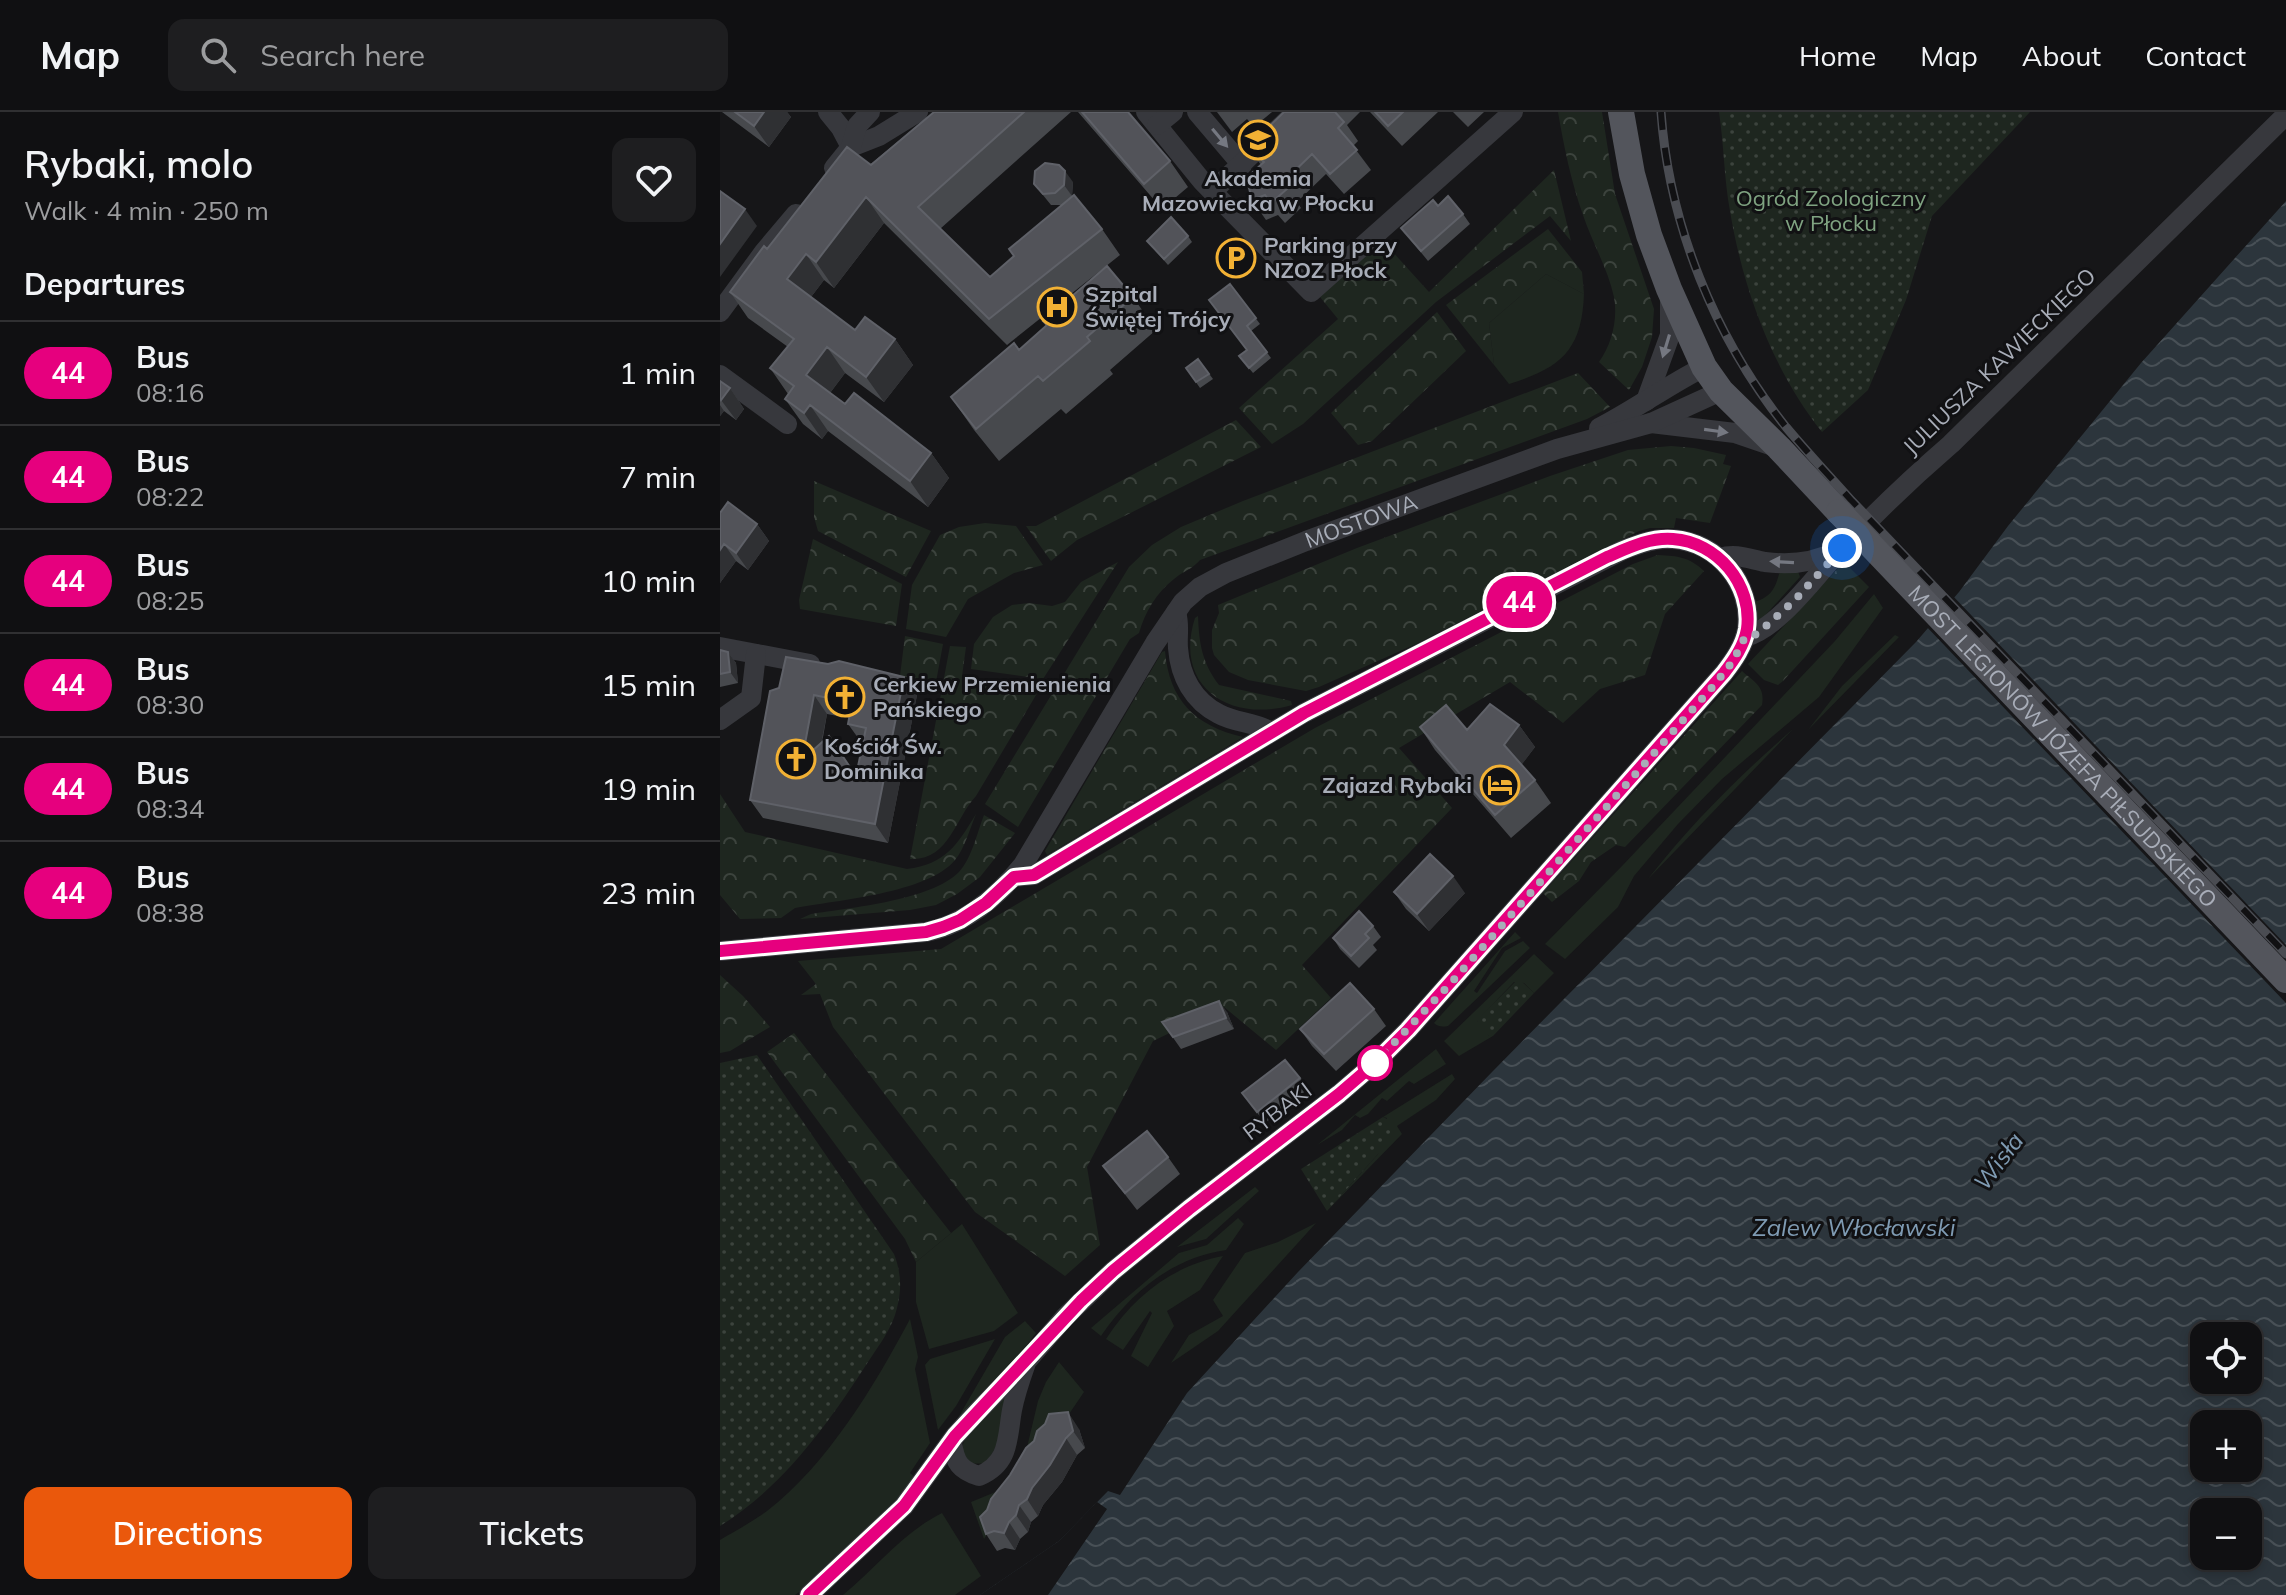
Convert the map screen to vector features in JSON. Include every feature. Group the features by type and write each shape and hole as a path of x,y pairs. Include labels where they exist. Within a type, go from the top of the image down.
{"main road":[{"name":"MOSTOWA","path":"1621,112 1642,214 1669,289 1704,367 1747,419 1839,512"},
{"name":"MOST LEGIONÓW JÓZEFA PIŁSUDSKIEGO","path":"1839,512 2286,980"}],"street":[{"path":"828,112 851,147"},
{"path":"720,312 764,252 851,147 857,126 870,112"},
{"path":"851,147 879,136 918,112"},
{"path":"1198,112 1242,165"},
{"path":"1213,191 1296,112"},
{"path":"1158,116 1213,191 1311,292 1513,112"},
{"name":"JULIUSZA KAWIECKIEGO","path":"1745,637 1757,634 1795,600 1899,490 1951,444 2286,115"},
{"name":"MOSTOWA","path":"1646,401 1670,335 1669,289"},
{"name":"MOSTOWA","path":"1557,449 1632,411 1704,367"},
{"path":"720,375 787,424"},
{"name":"MOSTOWA","path":"720,951 935,930 960,920 986,903 1014,877 1155,643 1195,590 1226,573 1320,536 1557,449 1651,423 1721,391"},
{"name":"MOSTOWA","path":"1651,423 1735,433 1779,448"},
{"name":"MOSTOWA","path":"1014,877 1034,875 1271,732 1623,550 1647,541 1673,539 1696,544 1720,558"},
{"path":"1745,637 1747,619 1743,595 1736,578 1720,558 1731,555 1765,562 1795,563 1823,557 1842,548"},
{"path":"1176,612 1180,624 1180,667 1193,693 1221,716 1271,732"},
{"name":"RYBAKI","path":"809,1595 904,1506 973,1416 1065,1317 1113,1271 1339,1094 1386,1052 1451,983 1709,691 1733,661 1745,637"},
{"path":"720,647 829,667"},
{"path":"720,720 751,698 756,654"},
{"path":"952,1443 954,1459 959,1467 968,1472 979,1476 998,1464 1008,1441 1012,1408 1026,1362"}],"green space":[{"path":"1558,112 1602,112 1615,194 1654,309 1652,337 1642,367 1629,390 1599,362 1613,331 1614,297 1579,202"},
{"name":"Ogród Zoologiczny w Płocku","path":"1719,112 2030,112 1932,216 1906,300 1868,390 1822,432 1788,382 1752,299 1730,211"},
{"path":"1554,170 1571,241 1550,216 1436,302 1303,424 1272,444 1239,408 1338,319 1320,297 1381,239 1429,292"},
{"path":"1548,229 1582,272 1584,294 1546,274 1489,323 1494,365 1446,305"},
{"path":"1546,274 1584,294 1579,329 1573,343 1555,363 1509,384 1494,365 1489,323"},
{"path":"1437,312 1466,351 1372,441 1358,445 1331,413"},
{"path":"1578,373 1610,407 1587,419 1200,560 1162,590 1152,603 1139,633 1130,639 1018,827 985,804 1129,567 1152,545 1181,527 1243,501"},
{"path":"1236,420 1261,447 1077,540 1051,561 1026,526 1036,526"},
{"path":"1671,446 1726,455 1723,464 1731,466 1710,523 1676,518 1674,528 1639,531 1416,644 1306,691 1248,680 1229,672 1214,655 1212,630 1219,613 1218,605 1357,548 1550,476 1628,450"},
{"path":"814,481 931,531 906,577 818,531 814,517"},
{"path":"985,523 1016,526 1043,565 1014,573 968,599 946,637 906,629 912,585 940,535 959,527"},
{"path":"813,539 902,584 896,626 800,609 799,600"},
{"path":"1658,555 1683,558 1704,571 1665,614 1645,675 1600,689 1563,723 1510,682 1399,748 1452,808 1302,965 1331,998 1276,1050 1224,1007 1153,1041 1087,1167 1100,1245 1065,1276 975,1212 833,1027 820,994 801,995 816,984 798,961 941,949 1315,728 1633,564"},
{"path":"1118,562 1043,679 971,669 974,644 993,617 1012,605 1029,603 1052,606 1065,602 1081,582"},
{"path":"1844,562 1869,587 1783,681 1778,685 1764,680 1748,664"},
{"path":"1780,570 1798,571 1800,577 1762,619 1757,620 1754,602 1772,590"},
{"path":"1874,594 1883,608 1819,697 1722,779 1678,824 1634,876 1618,907 1565,959 1545,944 1835,641"},
{"path":"1198,616 1202,652 1219,685 1291,701 1292,705 1248,709 1228,704 1212,694 1200,681 1192,663 1190,642"},
{"path":"1895,635 1899,637 1808,730 1842,686"},
{"path":"905,636 943,644 936,682 900,676"},
{"path":"950,646 966,647 962,676 1039,690 950,836 934,853 910,859"},
{"path":"1165,651 1172,684 1188,708 1211,726 1243,737 1047,855 1045,851"},
{"path":"1742,671 1760,689 1762,705 1625,847 1616,845 1591,862 1579,881 1552,902 1543,893"},
{"path":"1793,729 1648,879 1717,801"},
{"path":"720,794 745,832 907,869 941,858 963,835 976,814 955,860 925,880 881,893 795,908 781,918 740,919 720,895"},
{"path":"984,815 1015,833 980,877 957,894 936,905 910,910 800,919 811,914 911,896 946,882 959,872 967,860"},
{"path":"1515,932 1521,938 1502,948 1474,991 1477,993 1505,951 1523,941 1530,948 1448,1026 1434,1023"},
{"path":"1534,954 1554,973 1534,993 1524,983 1514,982 1477,1021 1489,1036 1493,1036 1459,1056 1444,1041"},
{"path":"720,975 770,1027 730,1051 720,1053"},
{"path":"1517,980 1534,993 1493,1036 1489,1036 1478,1027 1477,1020"},
{"path":"794,1033 951,1233 916,1262 905,1239 767,1052"},
{"path":"1436,1049 1446,1064 1414,1084 1409,1081 1387,1101 1382,1098 1368,1114 1360,1118 1355,1115 1342,1130 1317,1145"},
{"path":"757,1055 894,1254 900,1294 895,1316 885,1336 803,1453 764,1493 720,1526 720,1063"},
{"path":"1452,1074 1455,1079 1436,1100 1397,1126 1402,1134 1327,1211 1378,1154 1387,1118 1383,1117"},
{"path":"1383,1117 1394,1125 1388,1140 1327,1211 1301,1169"},
{"path":"1255,1187 1259,1191 1206,1239 1177,1247"},
{"path":"1238,1218 1244,1224 1226,1250 1188,1261 1154,1280 1126,1305 1101,1336 1091,1328 1179,1253 1207,1245"},
{"path":"1316,1223 1218,1331 1171,1363 1189,1335 1223,1316 1213,1300 1245,1253 1278,1242"},
{"path":"962,1224 1018,1313 994,1331 929,1349 916,1302 916,1262"},
{"path":"1223,1256 1200,1290 1167,1311 1174,1326 1148,1367 1131,1356 1152,1313 1150,1311 1123,1350 1106,1339 1129,1309 1156,1285 1187,1267"},
{"path":"910,1319 918,1357 915,1369 930,1443 910,1473 916,1478 795,1595 720,1595 720,1540 767,1511 810,1471 865,1397"},
{"path":"1025,1321 1036,1333 1012,1365 955,1423 1005,1337"},
{"path":"995,1339 956,1406 938,1430 925,1365 930,1359"},
{"path":"1059,1362 1084,1392 984,1539 971,1502 998,1491 1024,1460 1038,1401"},
{"path":"1010,1389 996,1447 985,1463 969,1462 963,1455 965,1438"},
{"path":"942,1513 981,1576 955,1595 843,1595 902,1541"}],"water":[{"name":"Zalew Włocławski","path":"2286,201 2286,1595 980,1595 1059,1541 1108,1491 1120,1495 1187,1393 1298,1272 1493,1071 1916,642 1959,592 2008,526 2141,363"}],"pier":[{"path":"1951,594 2286,945 2286,1003 1925,625"},
{"path":"1097,1502 1107,1509 1048,1595 980,1595 1059,1541"}],"building":[{"path":"735,112 764,112 754,126"},
{"path":"934,112 1024,112 918,207 990,277 1014,256 1009,249 1074,195 1102,229 989,319 866,197 816,262 806,254 787,279 855,330 865,317 895,339 866,377 827,347 806,375 845,404 854,393 931,453 910,481 810,405 804,413 785,399 794,386 770,368 794,339 730,292 764,246 767,249 847,147 871,165"},
{"path":"1082,112 1128,112 1170,161 1144,184"},
{"path":"1284,112 1335,112 1344,122 1338,128 1357,150 1330,174 1312,154 1282,183 1287,189 1271,203 1265,195 1252,200 1249,188 1243,181 1264,162 1248,147"},
{"path":"1375,112 1403,112 1388,126"},
{"path":"1045,163 1059,165 1065,171 1064,185 1055,193 1043,194 1034,184 1035,171"},
{"path":"720,191 745,209 720,244"},
{"path":"1448,196 1463,214 1421,251 1401,228 1433,200 1438,206"},
{"path":"1171,217 1188,236 1164,259 1147,241"},
{"path":"1107,266 1133,297 1087,337 1090,341 1043,381 1038,376 976,429 951,397 1014,343 1019,350 1047,325 1043,321"},
{"path":"1230,284 1256,318 1247,326 1267,352 1249,368 1239,356 1247,350 1209,300"},
{"path":"1198,359 1209,374 1196,382 1186,368"},
{"path":"720,381 730,388 721,400 720,398"},
{"path":"728,502 757,524 736,553 724,544 720,550 720,513"},
{"path":"720,650 728,652 730,672 720,674"},
{"path":"786,657 828,664 839,661 904,677 875,824 750,800 770,691 779,688","holes":["814,695 852,703 848,724 866,728 856,776 829,736 802,760"]},
{"name":"Zajazd Rybaki","path":"1490,704 1519,725 1504,745 1535,780 1495,815 1420,727 1446,705 1467,730"},
{"path":"1430,854 1453,876 1417,914 1394,892"},
{"path":"1359,911 1373,926 1365,934 1369,938 1351,956 1333,938"},
{"path":"1350,983 1374,1009 1324,1054 1300,1029"},
{"path":"1219,1001 1226,1018 1173,1037 1162,1022"},
{"path":"1285,1060 1300,1078 1257,1112 1242,1093"},
{"path":"1147,1131 1168,1157 1125,1193 1103,1166"},
{"path":"1068,1412 1073,1431 1027,1499 1019,1505 1004,1533 994,1531 986,1534 980,1517 991,1499 1034,1441 1049,1414"}],"railway":[{"path":"1661,112 1674,196 1700,278 1738,356 1786,427 1851,500 2286,954"}],"bus line":[{"name":"44","path":"720,951 926,932 952,924 986,903 1014,877 1034,875 1304,713 1607,557 1647,541 1673,539 1707,549 1725,563 1741,589 1747,619 1746,631 1742,645 1724,673 1408,1030 1339,1094 1189,1209 1081,1301 955,1436 904,1506 809,1595"}],"place":[{"name":"Akademia Mazowiecka w Płocku","path":"1258,140"},
{"name":"Parking przy NZOZ Płock","path":"1236,258"},
{"name":"Szpital Świętej Trójcy","path":"1057,307"},
{"name":"Cerkiew Przemienienia Pańskiego","path":"845,697"},
{"name":"Kościół Św. Dominika","path":"796,759"},
{"name":"Zajazd Rybaki","path":"1500,785"}],"route":[{"path":"1375,1063 1451,983 1715,684 1733,661 1745,637 1757,634 1795,600 1842,548"}],"water label":[{"name":"Wisła","path":"1998,1161"}]}
